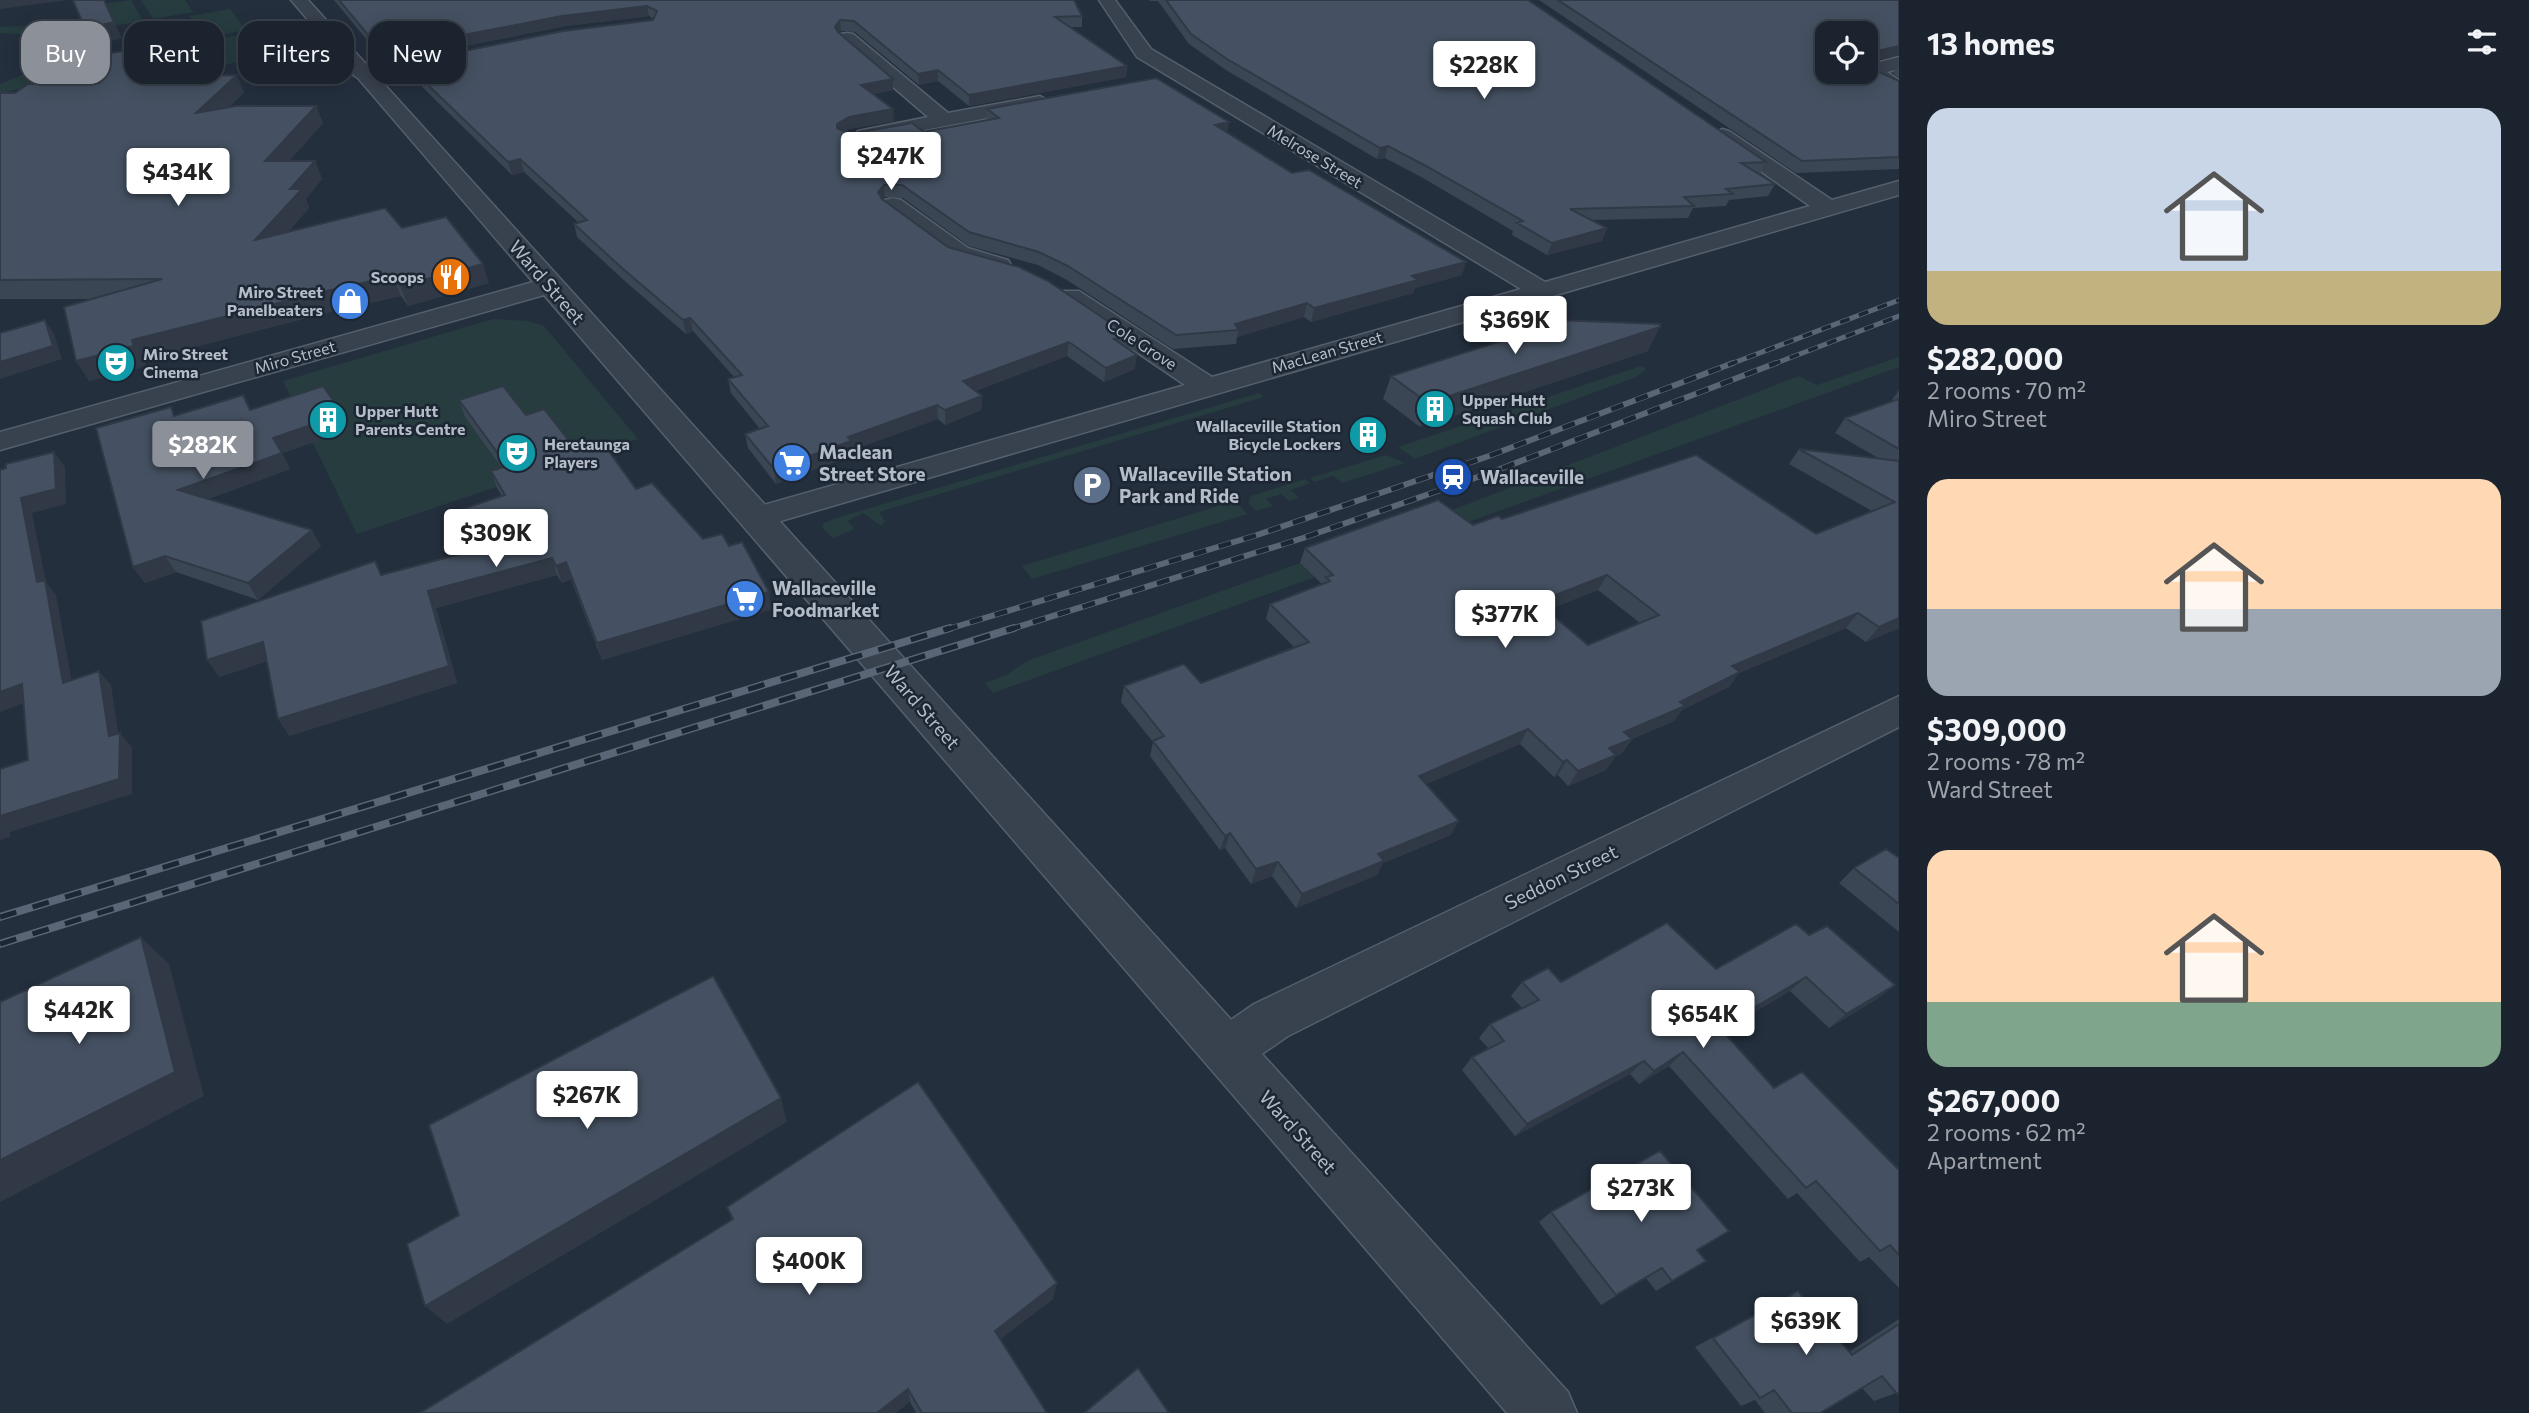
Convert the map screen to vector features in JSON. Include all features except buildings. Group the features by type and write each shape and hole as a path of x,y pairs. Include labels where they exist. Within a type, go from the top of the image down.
{"street":[{"name":"Ward Street","path":"299,0 1547,1413"},
{"name":"Melrose Street","path":"1107,0 1144,53 1541,290"},
{"path":"847,38 944,120"},
{"path":"363,75 469,53"},
{"path":"1899,63 1875,68 1881,76 1899,88"},
{"path":"1152,81 1180,76"},
{"path":"850,138 1061,98"},
{"path":"1707,125 1828,208"},
{"name":"MacLean Street","path":"755,518 1899,188"},
{"path":"893,205 960,253 1021,271"},
{"name":"Cole Grove","path":"1048,284 1208,387"},
{"name":"Miro Street","path":"0,441 549,285"},
{"name":"Seddon Street","path":"1226,1051 1271,1020 1899,710"}],"green space":[{"path":"131,0 143,21 124,21 124,24 110,26 110,21 98,21 90,6"},
{"path":"141,0 185,0 193,12 153,19"},
{"path":"230,9 239,21 238,32 224,34 224,21 193,21 190,16"},
{"path":"0,27 21,27 21,34 0,33"},
{"path":"238,35 238,62 224,65 224,38"},
{"path":"21,75 21,84 35,84 0,94 0,84"},
{"path":"493,319 528,321 544,326 638,439 357,534 283,381"},
{"path":"1899,357 1899,367 993,693 985,683 1008,674 1027,661 1300,563 1311,573 1434,517 1799,376 1817,385"},
{"path":"1641,366 1646,369 1636,377 1415,459 1398,447"},
{"path":"1259,393 1264,397 879,512 885,522 881,526 863,513 847,521 855,529 833,538 822,528 824,523 836,518"},
{"path":"1386,455 1405,463 1342,483 1333,476 1314,482 1310,478"},
{"path":"1305,479 1310,483 1291,490 1299,498 1289,501 1281,494 1266,499 1273,506 1256,511 1248,503 1251,496"},
{"path":"1228,503 1240,506 1248,514 1032,579 1022,566"}],"railway":[{"path":"1728,365 1899,300"},
{"path":"1771,365 1899,316"},
{"path":"945,630 1257,535 1489,456 1733,363"},
{"path":"1008,630 1303,538 1495,471 1776,363"},
{"path":"0,917 950,628"},
{"path":"0,944 1014,628"}],"place":[{"name":"Scoops","path":"451,277"},
{"name":"Miro Street Panelbeaters","path":"350,301"},
{"name":"Miro Street Cinema","path":"116,363"},
{"name":"Upper Hutt Squash Club","path":"1435,409"},
{"name":"Upper Hutt Parents Centre","path":"328,420"},
{"name":"Wallaceville Station Bicycle Lockers","path":"1368,435"},
{"name":"Heretaunga Players","path":"517,453"},
{"name":"Maclean Street Store","path":"792,463"},
{"name":"Wallaceville","path":"1453,477"},
{"name":"Wallaceville Station Park and Ride","path":"1092,485"},
{"name":"Wallaceville Foodmarket","path":"745,599"}]}
